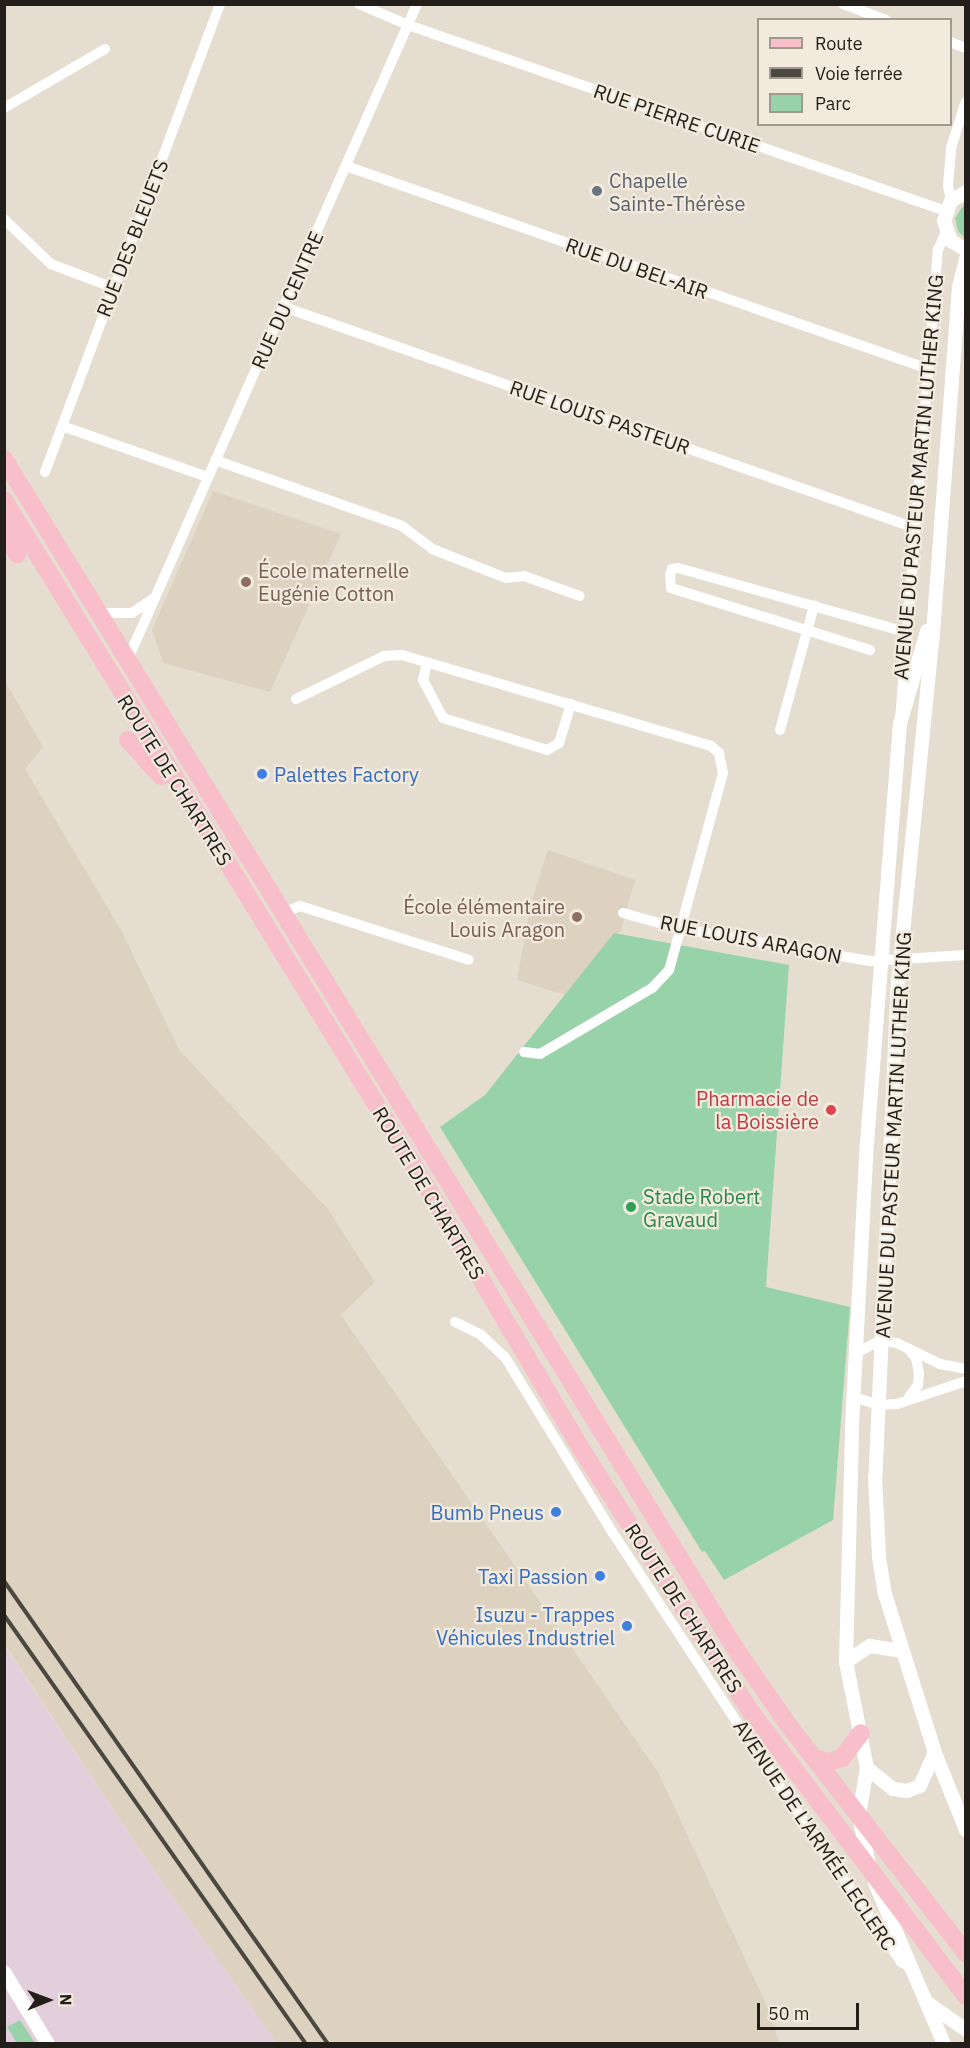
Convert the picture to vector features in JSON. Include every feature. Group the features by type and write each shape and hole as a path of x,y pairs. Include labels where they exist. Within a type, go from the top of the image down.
{"main road":[{"name":"ROUTE DE CHARTRES","path":"4,459 723,1630 814,1758 966,1953"},
{"name":"ROUTE DE CHARTRES","path":"4,500 414,1166 580,1447 751,1712 871,1875 966,1996"},
{"path":"4,526 17,554"},
{"path":"128,740 153,765 180,805 199,817"},
{"path":"814,1758 829,1762 842,1758 861,1733"}],"street":[{"name":"RUE DES BLEUETS","path":"45,472 220,4"},
{"name":"RUE PIERRE CURIE","path":"359,4 408,25 949,206"},
{"name":"RUE DU CENTRE","path":"128,659 417,4"},
{"path":"843,4 881,18"},
{"path":"952,42 966,48"},
{"path":"4,108 105,50"},
{"name":"AVENUE DU PASTEUR MARTIN LUTHER KING","path":"900,724 898,708 938,250 946,232 951,148 966,101"},
{"name":"RUE DU BEL-AIR","path":"346,166 929,369"},
{"path":"949,206 965,190"},
{"path":"4,219 51,264 114,288"},
{"path":"946,232 966,250"},
{"name":"AVENUE DU PASTEUR MARTIN LUTHER KING","path":"966,259 959,287 930,618 932,642 900,958 875,1477 879,1557 901,1651 935,1753 966,1830"},
{"name":"RUE LOUIS PASTEUR","path":"284,307 915,528"},
{"path":"62,426 208,477"},
{"path":"215,460 402,526 432,549 506,578 524,576 580,596"},
{"path":"870,650 671,588 670,574 672,569 678,568 905,632"},
{"path":"100,614 132,613 157,595"},
{"path":"780,730 814,606"},
{"name":"AVENUE DU PASTEUR MARTIN LUTHER KING","path":"858,1815 867,1768 846,1662 856,1353 881,961 900,724 930,618"},
{"path":"296,699 384,656 402,655 711,746 723,760 723,773 677,928 669,970 652,988 540,1054 524,1052"},
{"path":"427,663 423,680 443,718 547,750 559,742 571,705"},
{"path":"284,913 300,906 469,960"},
{"name":"RUE LOUIS ARAGON","path":"623,913 677,928 881,961 966,955"},
{"name":"AVENUE DE L'ARMÉE LECLERC","path":"455,1322 480,1334 506,1357 613,1533 757,1753 901,1962 910,1968"},
{"path":"856,1353 881,1340 907,1347 940,1364 966,1369"},
{"path":"907,1347 916,1358 919,1373 918,1385 909,1398"},
{"path":"854,1397 879,1406 897,1404 909,1398 966,1381"},
{"path":"846,1662 870,1646 901,1651"},
{"path":"867,1768 893,1789 907,1791 920,1786 935,1753"},
{"name":"ROUTE DE CHARTRES","path":"858,1815 871,1875"},
{"name":"AVENUE DE L'ARMÉE LECLERC","path":"871,1875 944,2043"},
{"path":"4,1972 48,2043"},
{"name":"AVENUE DE L'ARMÉE LECLERC","path":"925,2000 966,2030"}],"shaded area":[{"name":"École maternelle Eugénie Cotton","path":"213,491 341,534 270,692 163,663 152,630"},
{"path":"5,681 43,747 25,769 121,930 180,1051 327,1208 375,1282 341,1315 658,1772 766,2004 780,2043 277,2043 139,1848 5,1645"},
{"name":"École élémentaire Louis Aragon","path":"548,850 635,880 621,930 568,996 517,980 531,903"},
{"path":"4,1645 139,1848 277,2043 5,2043"}],"green space":[{"path":"965,203 965,238 958,231 955,218"},
{"name":"Stade Robert Gravaud","path":"614,933 789,965 766,1287 850,1307 833,1520 724,1580 705,1551 702,1552 440,1127 485,1095"},
{"path":"20,2020 35,2043 17,2043 7,2027"}],"railway":[{"path":"4,1581 328,2044"},
{"path":"4,1615 306,2044"}],"place":[{"name":"Chapelle Sainte-Thérèse","path":"597,191"},
{"name":"École maternelle Eugénie Cotton","path":"246,582"},
{"name":"Palettes Factory","path":"262,774"},
{"name":"École élémentaire Louis Aragon","path":"577,917"},
{"name":"Pharmacie de la Boissière","path":"831,1110"},
{"name":"Stade Robert Gravaud","path":"631,1207"},
{"name":"Bumb Pneus","path":"556,1512"},
{"name":"Taxi Passion","path":"600,1576"},
{"name":"Isuzu - Trappes Véhicules Industriel","path":"627,1626"}]}
